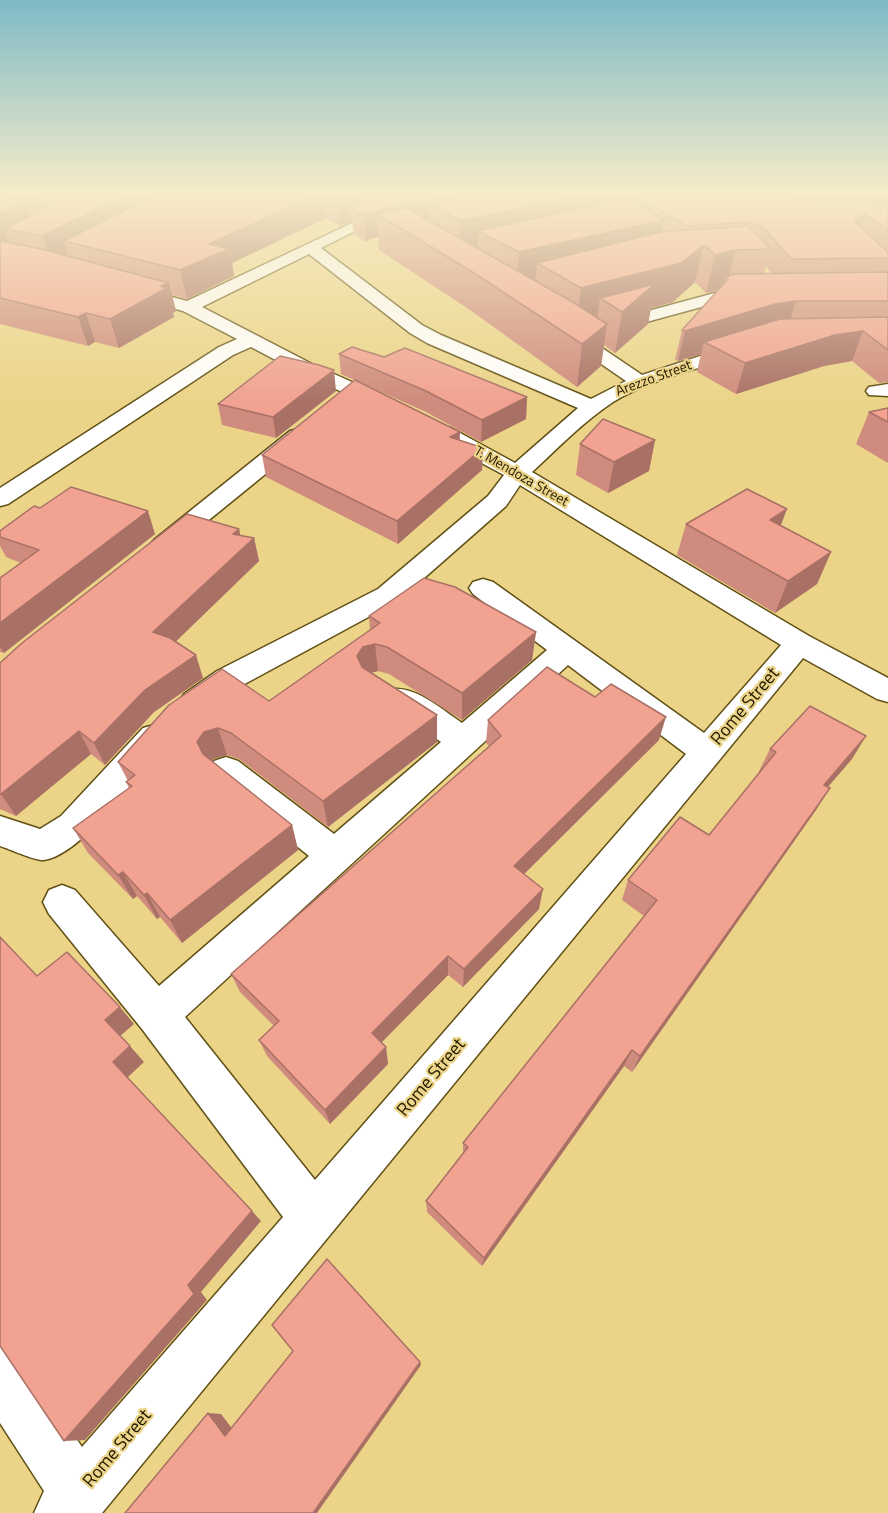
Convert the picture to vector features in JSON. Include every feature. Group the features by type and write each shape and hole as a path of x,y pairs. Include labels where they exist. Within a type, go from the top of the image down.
{"street":[{"path":"189,307 281,262"},
{"path":"329,262 416,329 434,339 593,406"},
{"path":"110,285 189,307 253,339 305,368 336,405 406,414"},
{"path":"574,336 726,295 766,293"},
{"path":"554,324 640,382"},
{"path":"0,499 226,351 253,339"},
{"name":"Arezzo Street","path":"0,831 43,845 74,826 167,722 228,679 388,595 497,501 517,473 593,406 640,382 756,344"},
{"path":"146,558 336,405"},
{"name":"T. Mendoza Street","path":"427,424 517,473 799,643 888,691"},
{"path":"483,588 568,648 708,753"},
{"name":"Rome Street","path":"72,1504 799,643"},
{"path":"157,1015 568,648"},
{"path":"377,684 465,741"},
{"path":"226,770 336,856"},
{"path":"62,902 157,1015 314,1218"},
{"path":"0,1374 72,1504"}],"building":[{"path":"0,262 88,262 169,283 161,286 167,288 110,319 86,313 78,317 0,298"},
{"path":"146,262 200,262 180,270"},
{"path":"456,262 501,262 607,324 582,344"},
{"path":"543,262 683,262 581,288 537,263"},
{"path":"888,272 888,301 796,301 775,304 682,330 728,279 725,277 734,274"},
{"path":"655,284 622,312 600,298"},
{"path":"888,317 888,350 863,331 835,335 745,363 704,342 780,319"},
{"path":"352,347 384,357 405,348 527,397 482,420 426,391 339,354"},
{"path":"280,356 334,370 273,417 218,404"},
{"path":"355,380 460,432 450,437 483,448 397,521 262,455"},
{"path":"888,408 888,422 869,412"},
{"path":"603,419 655,440 614,462 580,444"},
{"path":"71,487 148,511 0,623 0,578 39,550 0,537 0,531 34,506 40,508"},
{"path":"747,489 787,509 770,520 831,552 788,581 686,524"},
{"path":"187,514 239,529 233,534 254,538 153,632 170,638 196,655 145,690 94,743 79,731 0,794 0,663 22,643"},
{"path":"424,578 455,587 536,632 462,693 387,647 375,644 363,647 357,656 362,667 437,715 323,801 231,733 218,728 204,732 197,742 203,754 292,825 170,920 147,893 144,895 123,872 118,875 73,828 132,786 126,782 135,775 118,762 169,705 222,669 269,701 380,623 369,616"},
{"path":"547,667 595,697 611,684 666,717 514,866 543,889 464,969 448,956 372,1033 386,1047 325,1110 259,1040 279,1021 231,974 501,736 488,720"},
{"path":"810,706 866,736 824,785 830,788 640,1056 632,1050 484,1258 426,1201 468,1147 463,1143 657,900 628,880 680,817 709,835 776,752 770,749"},
{"path":"0,937 37,976 67,952 120,1007 105,1020 130,1046 113,1062 252,1211 188,1285 194,1294 64,1441 0,1346"},
{"path":"327,1259 420,1362 313,1513 125,1513 208,1413 225,1436 293,1351 272,1325"}]}
